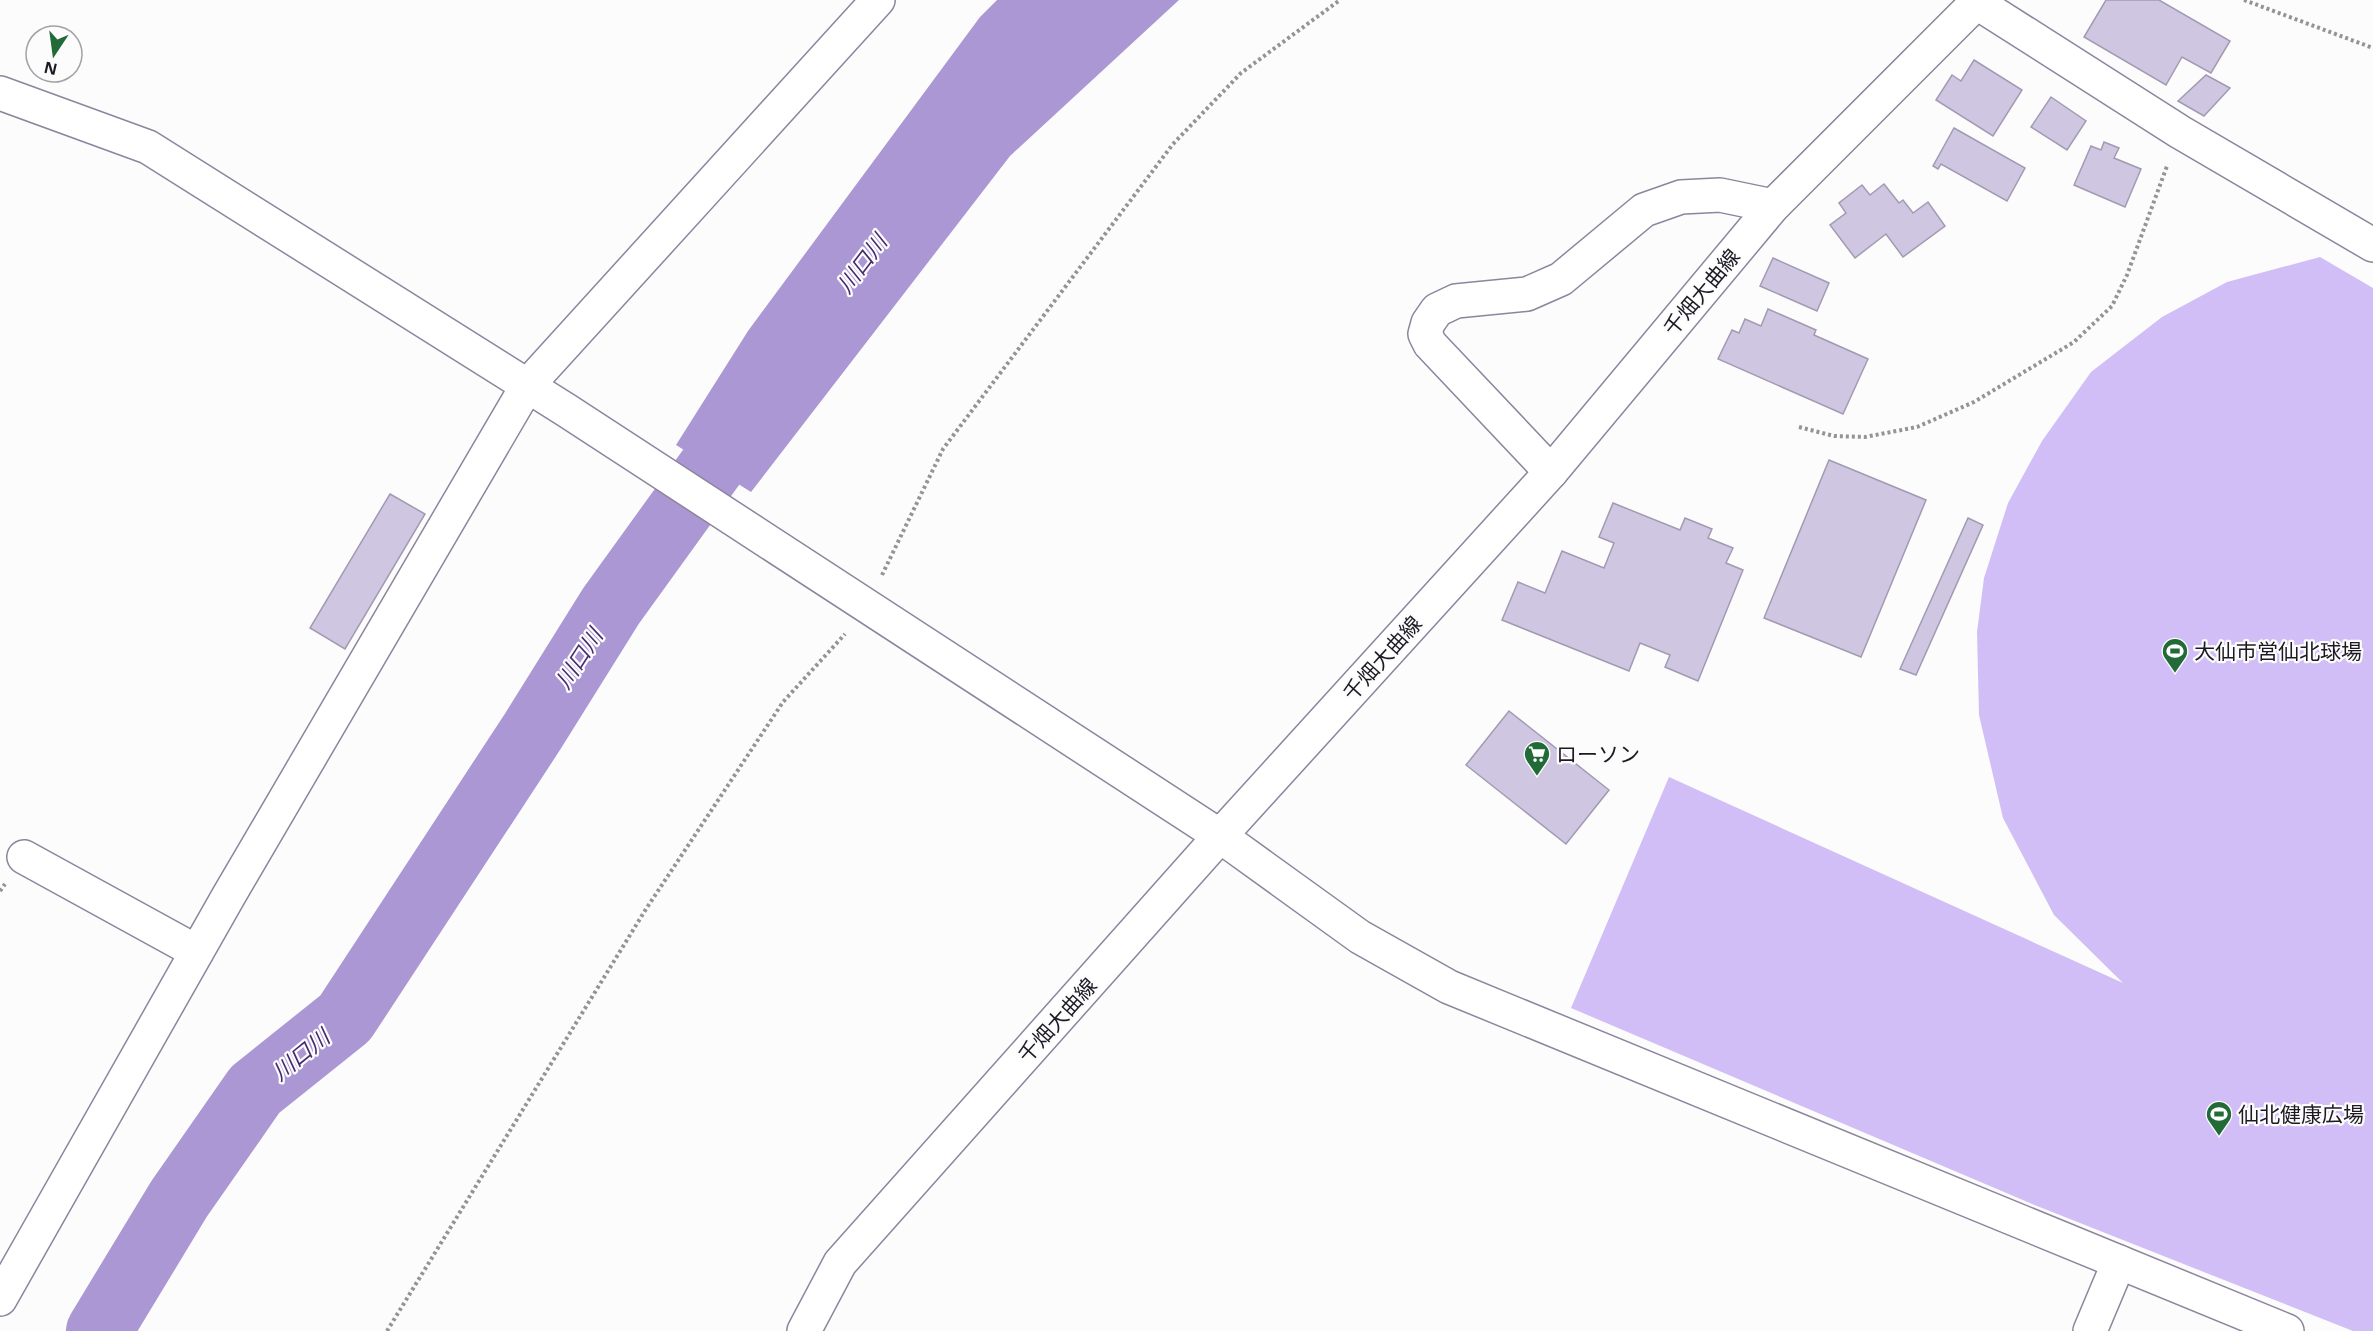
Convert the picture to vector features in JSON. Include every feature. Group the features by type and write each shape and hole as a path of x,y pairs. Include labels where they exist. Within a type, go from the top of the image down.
{"street":[{"path":"0,1299 197,952 527,386 878,0"},
{"path":"1978,1 2180,132 2373,245"},
{"name":"千畑大曲線","path":"804,1331 840,1263 1220,836 1551,471 1773,206 1978,1"},
{"path":"0,93 148,147 566,410 1220,836 1360,937 1449,987 2287,1331"},
{"path":"1551,471 1430,344 1425,334 1428,323 1437,310 1456,301 1527,294 1561,279 1644,210 1681,197 1720,195 1773,206"},
{"path":"24,857 197,952"},
{"path":"2090,1331 2119,1262"}],"path":[{"path":"387,1331 646,909 783,702 855,600 890,557 943,449 1173,144 1241,73 1340,0"},
{"path":"2244,0 2373,48"},
{"path":"1799,427 1834,436 1865,437 1917,428 1974,402 2074,342 2112,306 2127,275 2180,132"}],"shaded area":[{"path":"2320,257 2373,288 2373,1331 2353,1331 2037,1206 1571,1008 1669,777 2123,983 2054,915 2003,818 1979,715 1977,632 1984,578 2008,503 2042,441 2091,372 2162,317 2227,282"}],"water":[{"path":"997,0 1179,0 1010,156 751,492 676,445 748,331 980,17"}],"building":[{"path":"2106,0 2159,0 2230,41 2211,73 2182,57 2166,85 2084,37"},
{"path":"1974,60 2022,90 1993,136 1936,100 1952,75 1961,81"},
{"path":"2206,75 2230,88 2204,116 2178,101"},
{"path":"2051,97 2086,121 2067,150 2031,127"},
{"path":"1954,128 2025,168 2007,201 1941,164 1938,169 1933,166"},
{"path":"2104,142 2119,148 2114,158 2141,169 2125,207 2074,185 2091,146 2101,150"},
{"path":"1884,184 1899,203 1903,200 1913,213 1928,202 1945,226 1903,257 1886,234 1855,258 1830,225 1846,213 1839,203 1862,185 1870,195"},
{"path":"1773,258 1829,283 1817,311 1760,286"},
{"path":"1768,309 1816,330 1814,335 1868,359 1843,414 1718,359 1732,330 1739,333 1745,319 1761,326"},
{"path":"1829,460 1926,500 1861,657 1764,618"},
{"path":"390,494 425,514 345,649 310,628"},
{"path":"1613,503 1680,530 1685,518 1712,529 1708,538 1733,548 1726,563 1743,570 1698,681 1665,667 1670,655 1640,643 1629,671 1502,620 1518,582 1545,593 1562,551 1604,568 1614,543 1599,537"},
{"path":"1968,518 1983,525 1916,675 1900,669"},
{"name":"ローソン","path":"1509,711 1609,790 1566,844 1466,765"}],"waterway":[{"name":"川口川","path":"99,1331 179,1199 255,1090 345,1018 533,731 611,606 764,394"}],"place":[{"name":"大仙市営仙北球場","path":"2175,674"},
{"name":"ローソン","path":"1537,777"},
{"name":"仙北健康広場","path":"2219,1137"}]}
